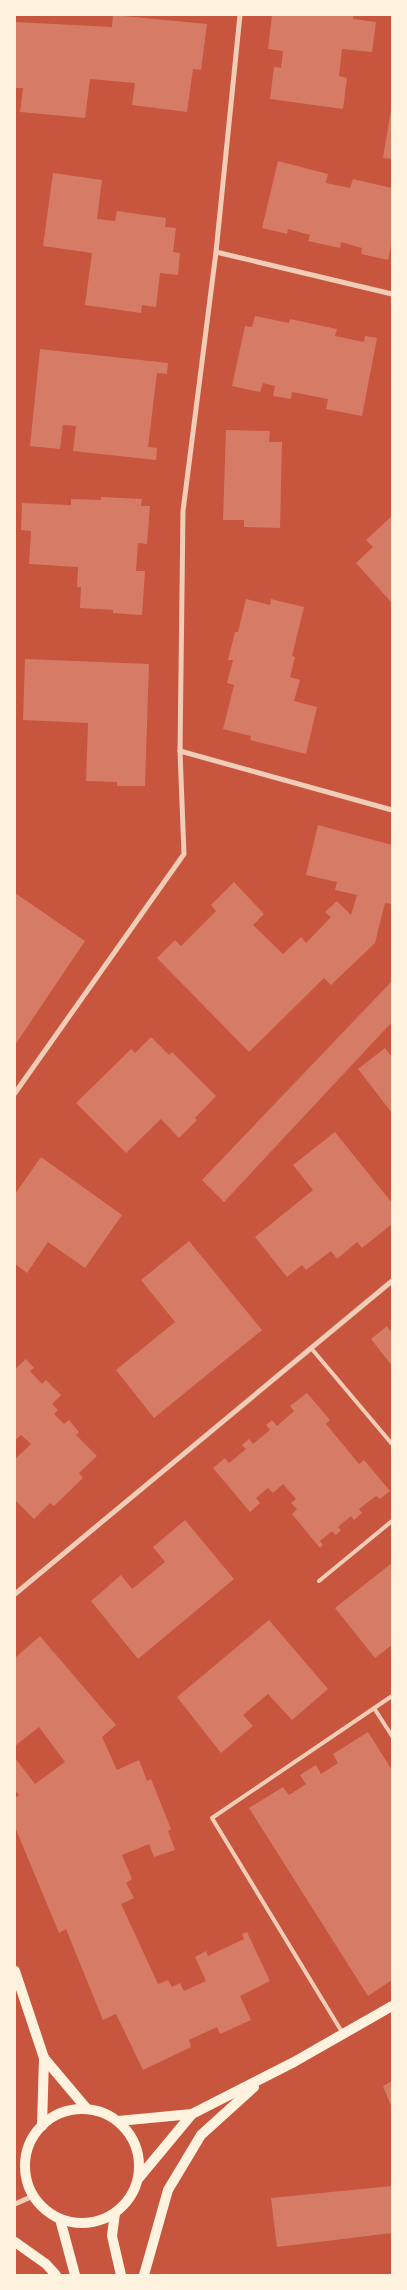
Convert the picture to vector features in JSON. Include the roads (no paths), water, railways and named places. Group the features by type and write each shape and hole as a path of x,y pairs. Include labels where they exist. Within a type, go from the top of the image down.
{"main road":[{"path":"15,1971 44,2058 42,2126"},
{"path":"118,2121 192,2114 344,2034 392,2006"},
{"path":"44,2058 87,2109"},
{"path":"144,2275 168,2190 201,2135 264,2077"},
{"path":"87,2109 109,2115 118,2121 129,2133 137,2148 140,2164 138,2180 133,2193 115,2213 98,2221 79,2223 60,2219 44,2209 33,2196 27,2181 25,2167 30,2144 42,2126 63,2112 87,2109"},
{"path":"138,2180 192,2114"},
{"path":"115,2213 112,2236 121,2275"},
{"path":"60,2219 75,2275"},
{"path":"15,2242 46,2264 56,2275"}],"street":[{"path":"15,1094 184,854 180,751 183,511 216,252 240,15"},
{"path":"216,252 392,294"},
{"path":"180,751 392,810"},
{"path":"15,1594 392,1281"},
{"path":"15,2204 33,2196"}],"lane":[{"path":"311,1348 392,1444"},
{"path":"319,1581 392,1521"},
{"path":"344,2034 212,1818 392,1696"},
{"path":"374,1708 392,1736"}]}
